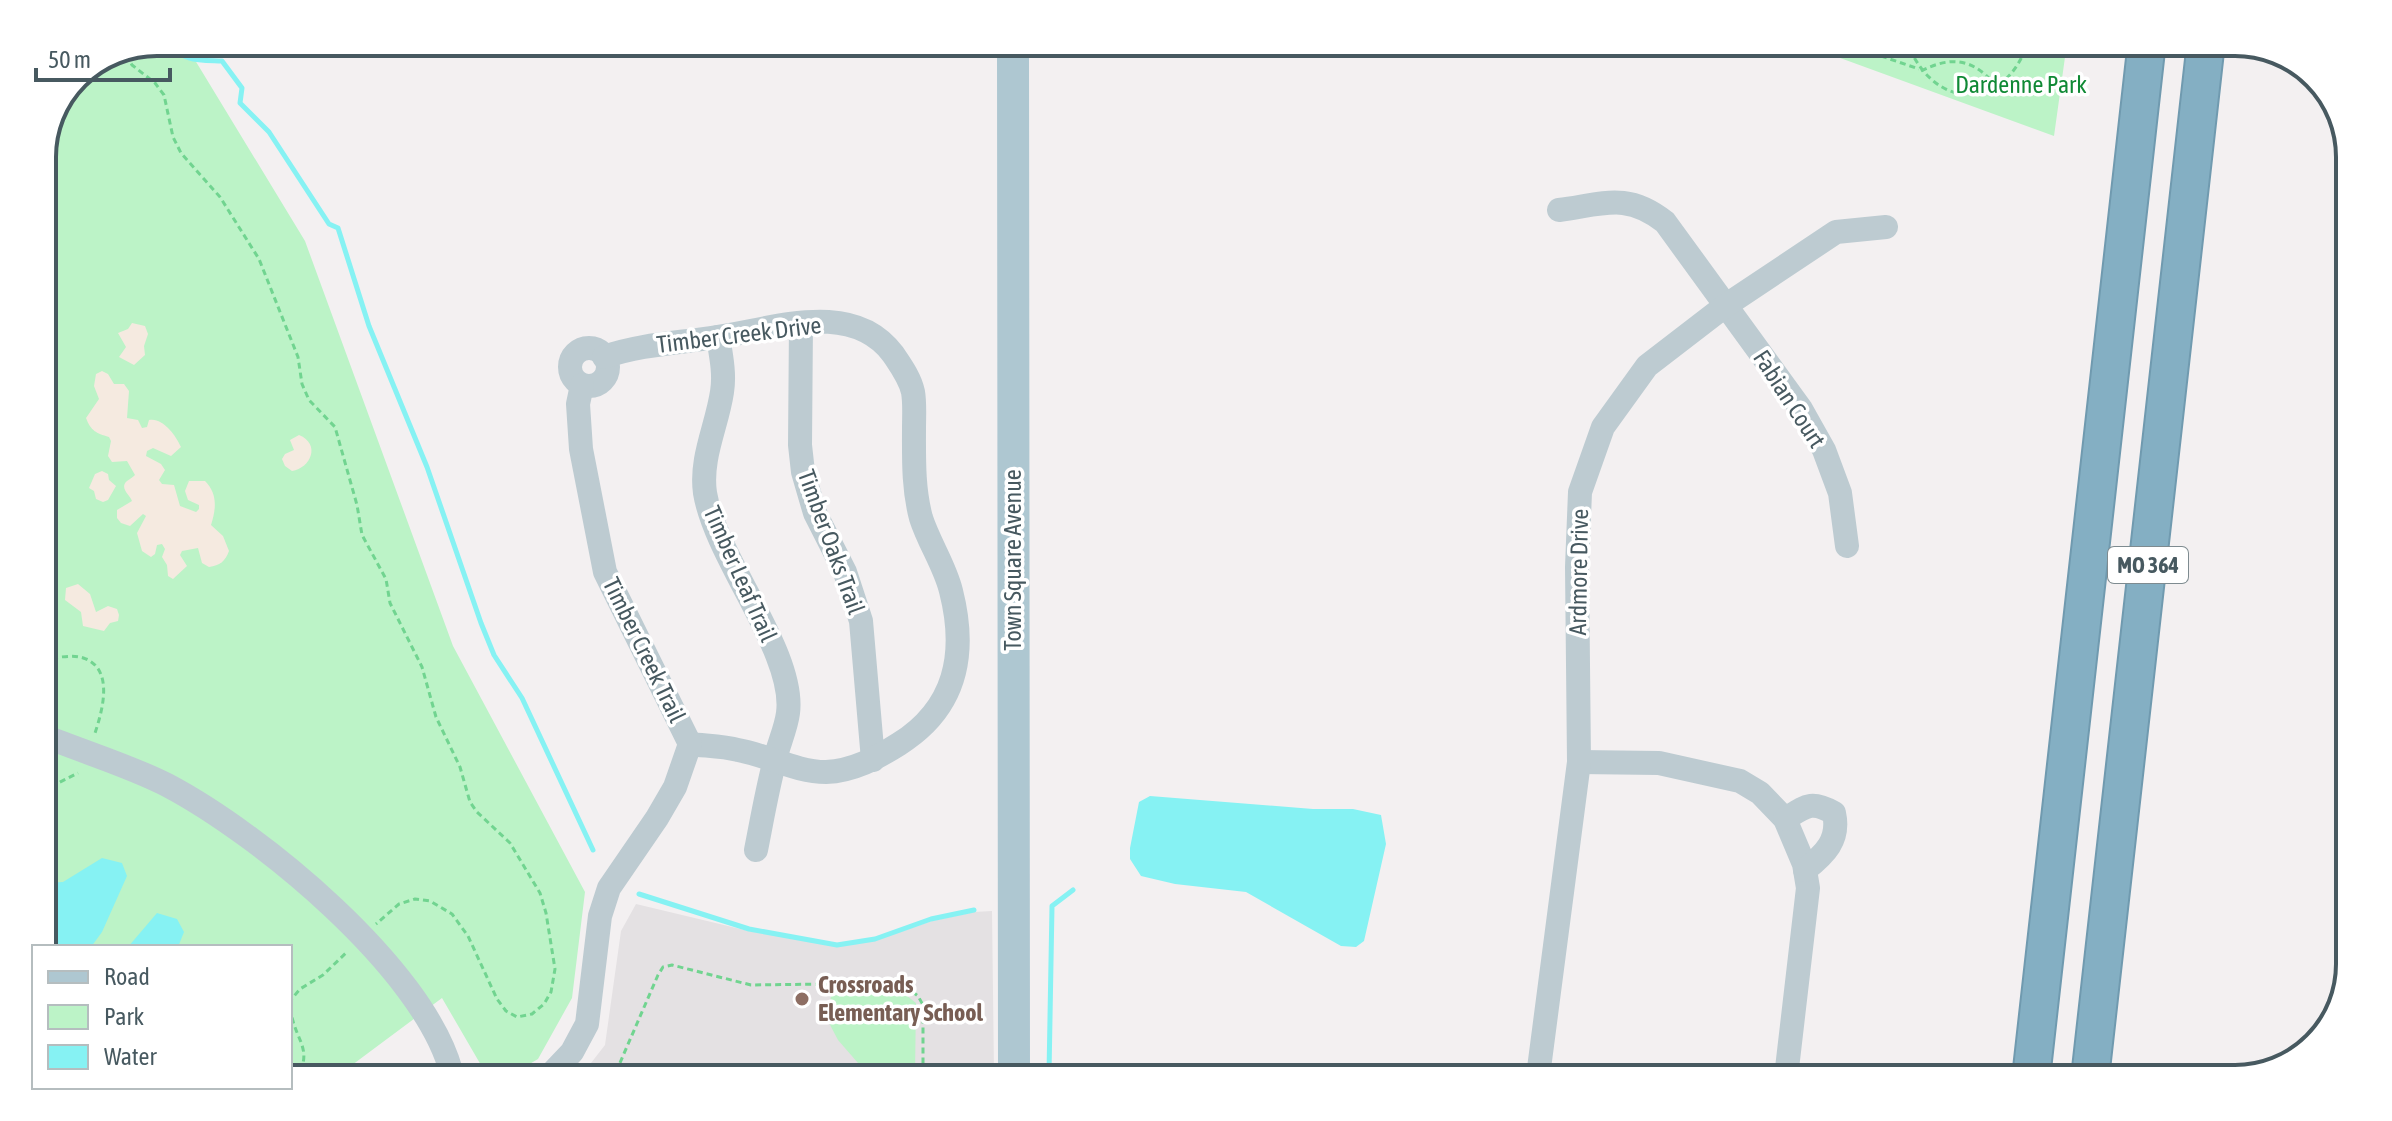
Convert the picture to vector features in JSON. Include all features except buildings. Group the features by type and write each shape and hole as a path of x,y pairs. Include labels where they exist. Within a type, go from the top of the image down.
{"highway":[{"name":"MO 364","path":"2032,1065 2145,56"},
{"name":"MO 364","path":"2091,1065 2204,56"}],"main road":[{"name":"Town Square Avenue","path":"1013,56 1014,1065"}],"street":[{"name":"Fabian Court","path":"1559,210 1629,201 1650,210 1665,222 1801,409 1824,450 1840,493 1847,546"},
{"name":"Ardmore Drive","path":"1539,1065 1579,762 1577,567 1580,492 1603,427 1647,366 1725,306 1836,232 1886,227"},
{"name":"Timber Creek Drive","path":"604,357 647,346 801,323 845,322 870,332 888,347 904,369 913,392 917,502 922,522 951,590 956,627 952,685 938,709 920,731 873,760 840,770 824,772 739,750 690,744"},
{"name":"Timber Oaks Trail","path":"801,323 800,445 803,472 815,513 845,572 861,621 873,760"},
{"name":"Timber Leaf Trail","path":"718,337 723,389 704,466 705,491 711,515 733,568 779,660 788,712 774,761 756,850"},
{"name":"Timber Creek Trail","path":"560,1065 572,1052 587,1024 600,916 609,888 675,787 690,744 605,572 581,449 578,404 582,385 594,385 604,378 608,366 604,357"},
{"path":"56,741 165,784 217,814 266,851 364,937 424,1014 449,1065"},
{"path":"1579,762 1659,763 1740,781 1760,793 1785,819 1805,870 1807,911 1788,1065"},
{"path":"1785,819 1806,806 1820,805 1834,813 1835,840 1822,857 1805,870"}],"path":[{"path":"1863,56 1880,56 1920,70 1954,60 1971,64 1986,73 1997,87"},
{"path":"1913,56 1920,70 1934,84 1953,93 1977,94 1997,87 2017,69 2022,56"},
{"path":"129,60 164,95 173,137 181,153 220,197 259,259 298,357 302,384 309,400 335,427 357,505 362,535 386,579 390,603 422,667 436,717 460,767 470,802 510,843 540,893 546,913 555,969 551,992 544,1004 532,1014 517,1017 506,1011 497,999 468,936 452,914 430,901 415,899 399,904 323,975 300,989 292,999"},
{"path":"56,658 87,659 100,669 104,686 100,718 89,754 79,772 56,784"},
{"path":"619,1065 658,975 663,967 672,965 751,985 901,983 918,996 923,1005 923,1065"},
{"path":"292,1015 304,1045 303,1065"}],"shaded area":[{"name":"Crossroads Elementary School","path":"636,904 749,931 837,946 874,941 932,921 992,911 994,1065 589,1065 605,1045 621,931"}],"green space":[{"path":"157,56 193,56 305,241 453,646 585,892 572,998 538,1059 528,1065 481,1065 442,998 352,1065 292,1065 292,945 56,945 56,150 66,112 77,95 90,81 124,61"},
{"name":"Dardenne Park","path":"1835,56 2065,56 2054,136"},
{"path":"896,987 916,1003 915,1065 858,1063 838,1040 828,1021 831,996"}],"sand":[{"path":"132,323 145,326 148,334 145,355 134,365 119,357 126,347 118,333 128,329"},
{"path":"102,371 114,384 124,384 129,391 127,418 138,420 142,428 147,427 149,420 159,421 179,442 181,447 171,456 153,448 147,451 146,456 161,464 165,470 159,480 162,484 174,485 180,506 196,512 199,509 199,505 188,500 185,491 189,481 205,481 209,486 215,502 211,525 223,536 229,551 219,564 209,567 202,563 198,548 182,551 180,555 187,566 173,579 168,576 162,557 165,549 162,544 157,545 151,557 142,551 137,533 146,516 143,514 130,526 117,518 117,510 132,501 124,486 135,475 127,461 112,462 108,456 109,437 94,431 86,418 99,399 94,386 96,374"},
{"path":"299,435 310,444 311,455 304,465 292,471 282,459 294,450 290,440"},
{"path":"102,471 116,486 108,500 103,502 96,499 94,491 89,488 95,474"},
{"path":"78,584 90,594 96,612 108,606 117,609 118,621 110,623 104,631 83,626 81,612 65,600 66,588"}],"water":[{"path":"1150,796 1313,809 1353,809 1381,815 1386,844 1364,941 1356,947 1341,946 1246,892 1175,884 1141,876 1130,859 1130,848 1139,802"},
{"path":"102,858 122,863 127,876 102,932 92,945 56,945 56,882 63,882"},
{"path":"157,913 177,919 184,932 179,945 130,945"}],"waterway":[{"path":"184,56 222,61 242,88 240,103 269,132 329,224 338,228 369,326 427,467 494,655 522,698 593,850"},
{"path":"1049,1065 1052,906 1073,890"},
{"path":"639,894 749,929 837,945 875,939 931,919 974,910"}],"place":[{"name":"Crossroads Elementary School","path":"802,999"}]}
